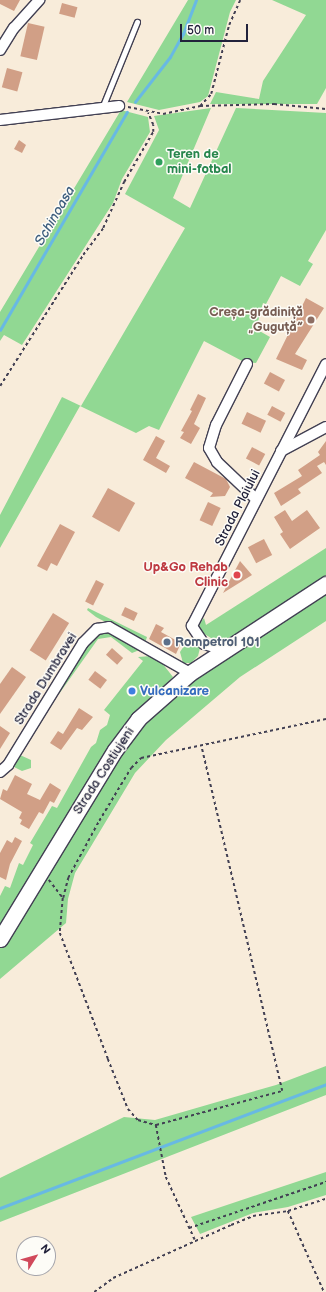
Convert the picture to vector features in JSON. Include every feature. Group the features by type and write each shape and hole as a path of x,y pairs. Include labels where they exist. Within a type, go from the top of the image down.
{"street":[{"path":"0,50 14,28 39,0"},
{"path":"0,120 119,106"},
{"path":"247,364 216,425 209,448 217,462 256,499"},
{"name":"Strada Plaiului","path":"224,650 204,644 192,626 326,364"},
{"path":"281,451 326,427"},
{"name":"Strada Costiujeni","path":"0,939 126,734 158,700 190,673 326,584"},
{"name":"Strada Dumbravei","path":"0,772 8,765 83,643 97,629 109,627 190,673"}],"lane":[{"path":"102,108 137,22"}],"path":[{"path":"200,106 211,94 229,25 240,0"},
{"path":"119,106 148,113 163,114 200,106 274,104 326,109"},
{"path":"0,386 113,210 124,182 153,132 154,125 148,113"},
{"path":"201,747 282,1091 156,1125 138,1120 128,1108 60,933 63,898 68,878 131,768 141,758 201,747 326,719"},
{"path":"43,870 63,898"},
{"path":"156,1125 161,1142 166,1177 195,1240"},
{"path":"189,1228 326,1182"},
{"path":"94,1292 113,1278 195,1240 253,1216 288,1211 326,1199"},
{"path":"288,1211 324,1292"}],"green space":[{"path":"188,0 236,0 230,12 208,96 200,102 159,110 127,102"},
{"path":"272,0 326,0 326,88 317,104 210,104 216,92 259,99 263,81 306,15"},
{"path":"211,108 173,198 190,208 236,108 326,113 326,230 308,261 313,264 300,286 281,276 266,304 263,303 256,329 270,337 256,363 244,362 204,341 159,430 149,426 136,433 80,406 0,548 0,515 62,397 81,406 185,228 125,194 159,130 154,116"},
{"path":"121,110 148,117 150,132 122,179 113,203 22,345 4,335 0,341 0,312"},
{"path":"326,548 326,575 221,644 201,632 199,624 204,618 206,625"},
{"path":"326,590 326,621 240,677 166,740 135,773 75,873 68,899 66,923 0,979 0,948 130,740 155,711 185,685"},
{"path":"88,608 147,637 145,643 96,617 87,610"},
{"path":"104,631 112,632 142,649 132,653 111,637 98,639 59,694 56,692 93,636"},
{"path":"192,642 197,643 200,648 198,656 191,663 183,663 180,652 184,646"},
{"path":"151,656 162,663 173,677 128,723 0,928 0,896 5,886 10,888 19,863 23,865 33,845 30,843 52,806 57,808 91,747 96,743 100,730 107,725 110,715 104,710 143,661 138,657"},
{"path":"20,755 31,760 31,768 22,771 12,766"},
{"path":"326,1066 326,1095 0,1222 0,1178 124,1117 155,1120 276,1085"},
{"path":"326,1172 326,1195 288,1207 253,1213 200,1234 191,1217"}],"building":[{"path":"0,0 20,0 14,11 0,4"},
{"path":"62,3 77,7 75,18 59,14"},
{"path":"28,23 45,27 37,60 20,56"},
{"path":"7,68 22,72 17,91 2,87"},
{"path":"19,140 26,145 22,153 14,149"},
{"path":"306,298 324,308 295,354 307,360 302,370 276,359"},
{"path":"270,372 285,380 279,391 264,383"},
{"path":"198,394 206,398 194,424 200,428 191,444 180,438 184,432 181,431 192,411 190,410"},
{"path":"272,406 285,413 281,422 267,415"},
{"path":"247,412 266,421 261,433 242,424"},
{"path":"156,436 165,441 156,458 170,466 166,473 143,460"},
{"path":"326,441 326,465 324,462 317,466 322,473 298,489 301,493 281,506 274,493 302,476 298,470 320,455 318,452"},
{"path":"252,447 265,454 259,466 246,458"},
{"path":"194,462 226,479 230,487 225,496 210,497 213,493 185,478"},
{"path":"108,488 135,503 119,532 92,517"},
{"path":"208,502 221,508 212,526 200,520"},
{"path":"285,510 292,521 307,510 320,528 290,549 280,534 283,532 274,517"},
{"path":"60,524 75,532 57,566 51,563 47,571 37,566"},
{"path":"264,539 272,555 256,563 248,547"},
{"path":"240,561 252,575 223,593"},
{"path":"96,580 104,584 93,605 85,601"},
{"path":"125,607 138,613 134,621 121,615"},
{"path":"53,613 69,623 46,660 30,650"},
{"path":"156,624 164,628 161,632 181,643 176,654 149,639"},
{"path":"112,648 123,658 117,665 106,655"},
{"path":"12,667 26,677 0,714 0,684"},
{"path":"95,671 107,680 100,689 88,680"},
{"path":"79,708 93,717 82,730 77,728 61,750 50,743 58,731 63,734"},
{"path":"0,726 10,733 0,749"},
{"path":"15,775 32,784 27,794 40,800 50,783 61,790 54,803 50,801 43,814 39,812 29,829 20,824 22,820 19,818 22,812 0,799 3,789 7,791"},
{"path":"15,837 22,841 10,864 6,880 0,877 0,853 7,840 12,843"}],"waterway":[{"name":"Schinoasa","path":"135,102 170,57 183,34 196,0"},
{"name":"Schinoasa","path":"0,330 127,112"},
{"path":"0,1208 326,1084"}],"place":[{"name":"Teren de mini-fotbal","path":"159,162"},
{"name":"Creșa-grădiniță „Guguță”","path":"311,320"},
{"name":"Up&Go Rehab Clinic","path":"237,575"},
{"name":"Rompetrol 101","path":"167,642"},
{"name":"Vulcanizare","path":"132,691"}]}
